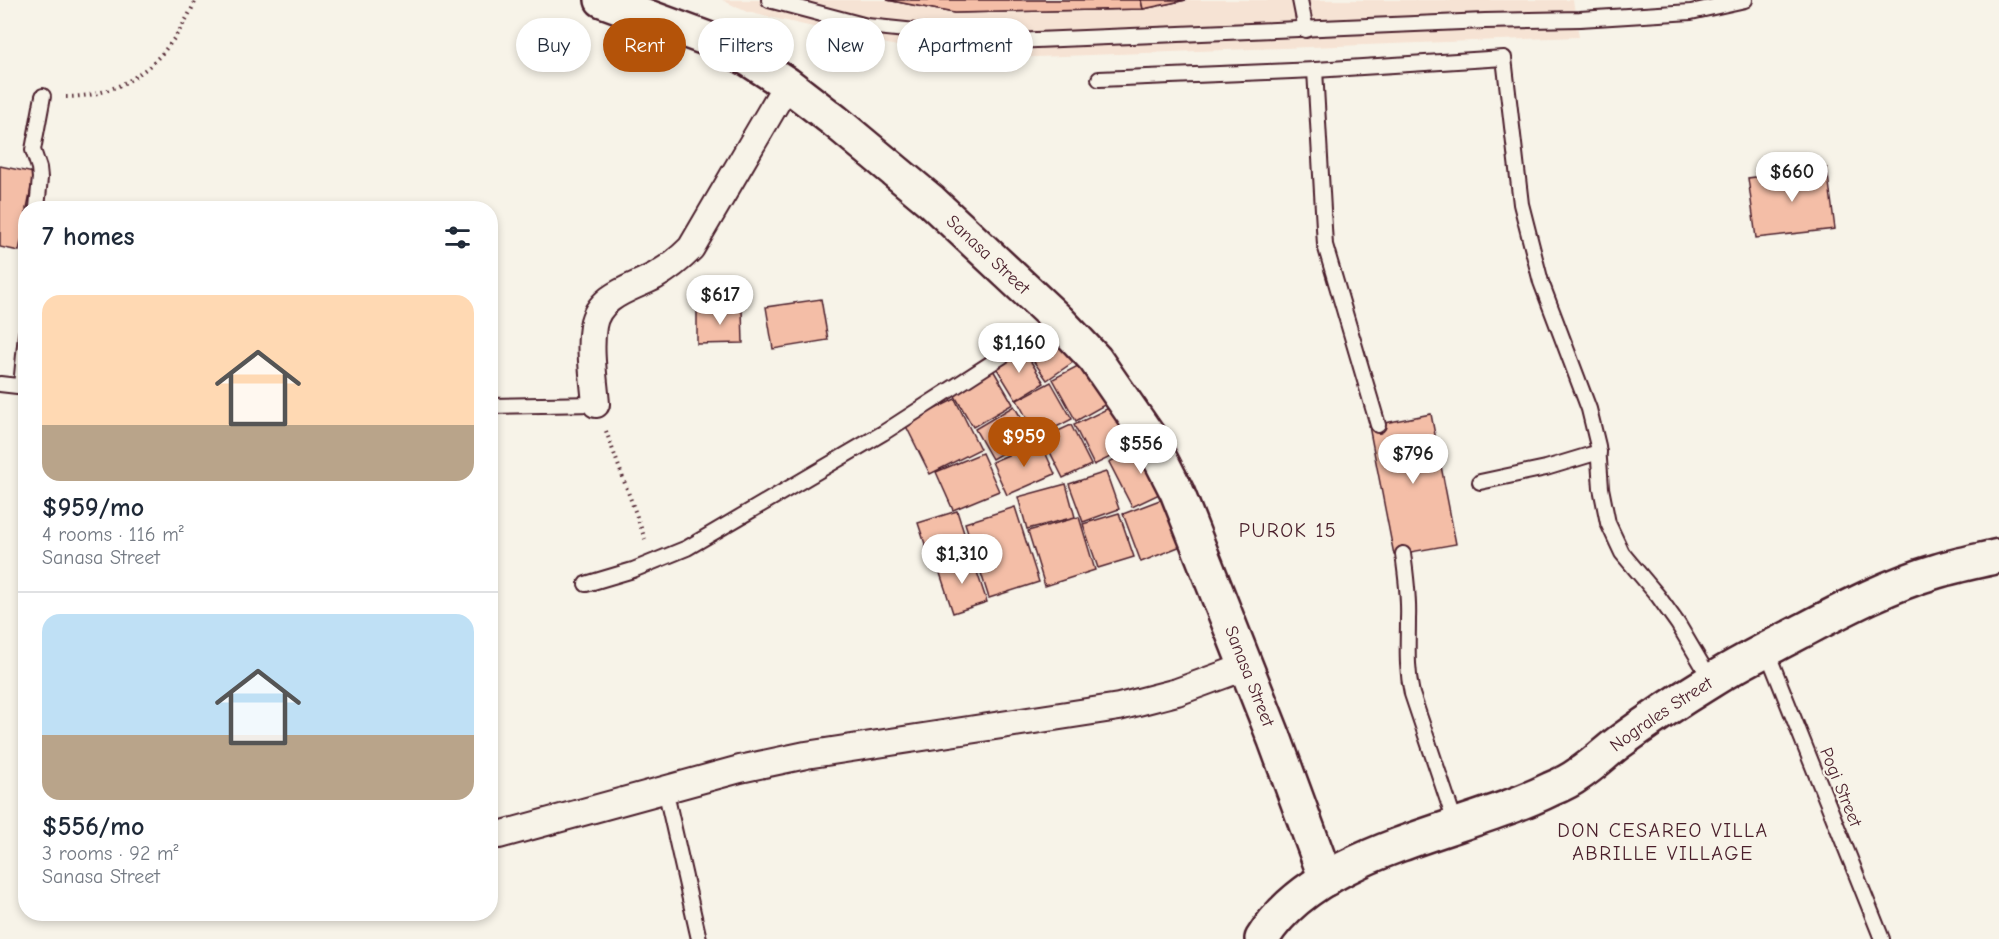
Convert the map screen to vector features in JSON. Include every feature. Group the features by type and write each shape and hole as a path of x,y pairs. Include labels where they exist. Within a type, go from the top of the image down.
{"street":[{"name":"Sanasa Street","path":"602,0 716,42 750,60 787,84 931,201 1058,320 1095,358 1149,437 1177,492 1275,740 1326,879"},
{"path":"596,404 593,324 602,308 619,292 652,277 679,261 691,248 787,84"},
{"name":"Nograles Street","path":"1262,939 1290,904 1307,890 1326,879 1360,861 1550,790 1580,774 1617,744 1711,680 1766,649 1886,590 1937,571 1999,556"},
{"path":"500,835 740,769 806,755 1119,707 1177,692 1245,667"}],"lane":[{"path":"769,0 867,26 1013,41 1580,19 1691,12 1744,0"},
{"path":"1300,0 1306,30"},
{"path":"1099,79 1315,70 1504,58 1521,204 1541,282 1589,409 1599,452 1601,488 1608,523 1622,554 1672,615 1711,680"},
{"path":"1315,70 1325,245 1378,425"},
{"path":"38,201 40,178 33,150 43,96"},
{"path":"586,584 654,563 687,548 883,433 1058,320"},
{"path":"0,384 18,386"},
{"path":"498,406 596,404"},
{"path":"1480,482 1546,468 1599,452"},
{"path":"1403,554 1408,588 1408,677 1456,825"},
{"name":"Pogi Street","path":"1766,649 1882,939"},
{"path":"665,789 699,939"}],"path":[{"path":"43,96 69,97 100,93 135,79 162,55 186,22 196,0"},
{"path":"596,404 654,563"}],"shaded area":[{"path":"722,0 1573,0 1579,37 1033,57 1033,18 897,18 897,46 885,43 885,18 806,18 806,25 794,23 794,18 773,18 747,12"}],"building":[{"path":"887,0 1186,0 1143,9 954,13"},
{"path":"887,0 1141,0 1143,9 954,13"},
{"path":"1141,0 1186,0 1143,9"},
{"path":"0,166 34,173 28,201 18,201 18,251 0,247"},
{"path":"1827,168 1835,229 1756,238 1748,178"},
{"path":"821,299 828,340 773,349 766,307"},
{"path":"697,309 742,309 743,343 697,344"},
{"path":"1057,325 1079,358 1047,380 1024,348"},
{"path":"1022,347 1044,383 1016,400 994,364"},
{"path":"1093,358 1115,399 1076,421 1053,379"},
{"path":"992,368 1013,404 973,427 952,391"},
{"path":"1051,382 1072,419 1037,437 1017,400"},
{"path":"955,399 980,449 930,474 905,424"},
{"path":"1121,402 1141,442 1094,465 1074,425"},
{"path":"1014,406 1032,436 992,459 975,429"},
{"path":"1431,414 1456,544 1394,555 1369,426"},
{"path":"1071,425 1091,465 1063,478 1043,438"},
{"path":"1040,441 1055,474 1007,495 992,462"},
{"path":"1149,442 1172,488 1132,507 1109,462"},
{"path":"982,453 999,491 953,510 936,472"},
{"path":"1106,472 1119,509 1083,522 1069,484"},
{"path":"1066,484 1075,517 1027,529 1018,497"},
{"path":"1173,495 1191,542 1141,562 1123,514"},
{"path":"1015,507 1039,582 989,598 965,523"},
{"path":"957,511 971,555 933,568 918,523"},
{"path":"1119,513 1134,557 1098,568 1083,524"},
{"path":"1079,517 1095,570 1045,586 1028,531"},
{"path":"972,557 987,602 953,613 938,567"}],"district":[{"name":"PUROK 15","path":"1288,530"},
{"name":"DON CESAREO VILLA ABRILLE VILLAGE","path":"1663,842"}]}
